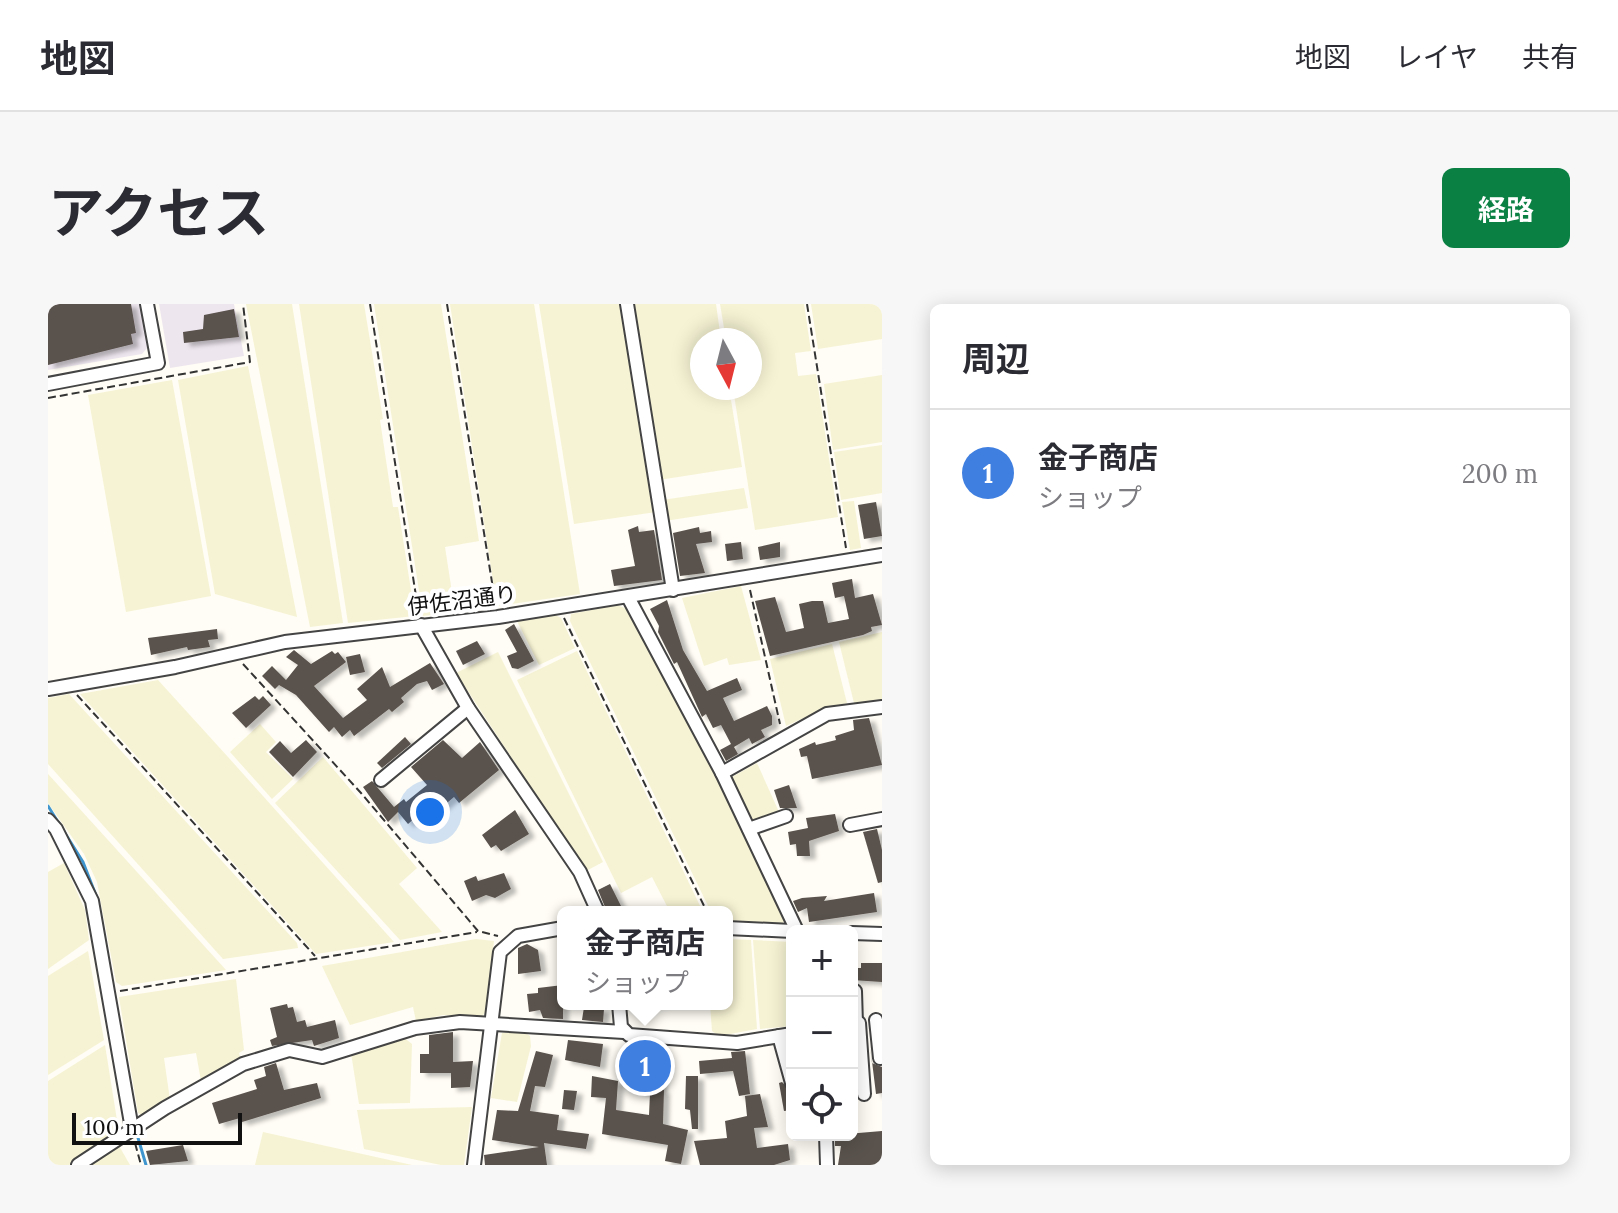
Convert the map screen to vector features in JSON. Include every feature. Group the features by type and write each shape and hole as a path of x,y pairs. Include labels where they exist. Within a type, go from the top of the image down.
{"street":[{"path":"48,384 158,363 147,304"},
{"path":"627,304 673,590"},
{"name":"伊佐沼通り","path":"48,687 285,642 498,617 882,555"},
{"path":"628,597 722,773 791,925"},
{"path":"421,625 468,708 580,872 595,906"},
{"path":"722,773 827,714 882,707"},
{"path":"381,780 468,708"},
{"path":"749,829 786,816"},
{"path":"850,825 882,819"},
{"path":"48,820 56,829 92,901 132,1129"},
{"path":"733,928 786,931"},
{"path":"474,1165 500,952 511,941 557,930"},
{"path":"858,933 882,934"},
{"path":"620,1010 624,1032"},
{"path":"858,1024 879,1020 880,1058"},
{"path":"78,1165 132,1129 243,1064 289,1050 322,1057 415,1028 460,1022 624,1032 636,1036 713,1043 737,1043 786,1035"},
{"path":"858,1047 864,1094"},
{"path":"826,1141 827,1165"}],"path":[{"path":"48,398 250,362 243,304"},
{"path":"370,304 421,625"},
{"path":"447,304 498,617"},
{"path":"807,304 848,560"},
{"path":"747,577 785,737"},
{"path":"559,608 704,906"},
{"path":"234,654 361,793 478,931"},
{"path":"68,685 316,957"},
{"path":"108,993 478,931 492,932 511,941"},
{"path":"132,1129 141,1165"}],"shaded area":[{"path":"48,304 140,304 148,347 142,354 48,370"},
{"path":"159,304 234,304 244,356 170,368"},
{"path":"246,304 292,304 343,623 310,627"},
{"path":"299,304 364,304 383,419 380,420 393,507 398,507 415,616 348,623"},
{"path":"374,304 441,304 479,541 445,547 455,612 423,616"},
{"path":"450,304 534,304 580,594 497,606"},
{"path":"539,304 623,304 656,512 574,524"},
{"path":"631,304 716,304 719,328 690,328 690,400 731,400 742,467 659,480"},
{"path":"720,304 804,304 811,351 795,353 798,376 816,374 838,517 755,530 735,400 762,400 762,328 724,328"},
{"path":"811,304 882,304 882,339 818,349"},
{"path":"248,366 297,617 215,594 178,380"},
{"path":"882,375 882,442 833,450 824,384"},
{"path":"172,380 211,596 126,612 88,395"},
{"path":"882,445 882,493 841,500 834,452"},
{"path":"744,488 748,508 665,521 662,500"},
{"path":"854,501 861,548 850,550 842,502"},
{"path":"741,586 761,660 729,665 727,658 704,666 682,598"},
{"path":"617,605 627,609 712,770 785,920 782,924 733,922 733,906 708,906 570,621 571,614"},
{"path":"555,615 561,618 575,648 539,665 517,621"},
{"path":"882,632 882,700 854,703 839,642"},
{"path":"832,644 847,703 821,710 786,726 770,659"},
{"path":"577,651 700,906 667,906 652,877 621,893 517,680"},
{"path":"498,652 603,862 586,871 456,673"},
{"path":"158,680 394,942 316,954 80,694"},
{"path":"69,694 297,943 298,948 223,959 48,764 48,698"},
{"path":"260,724 276,742 266,752 293,779 272,799 230,752"},
{"path":"323,757 417,868 399,884 442,932 400,940 275,803"},
{"path":"757,763 779,812 757,821 752,819 732,777"},
{"path":"48,774 226,970 122,986 116,982 97,882 84,854 48,803"},
{"path":"64,863 85,910 89,940 48,969 48,872"},
{"path":"476,939 494,941 485,1013 480,1018 443,1015 416,1021 413,1007 350,1025 322,966"},
{"path":"733,939 751,940 757,1029 719,1036 712,1031 710,1010 733,1010"},
{"path":"753,940 786,942 786,1027 760,1029"},
{"path":"88,951 104,1040 48,1075 48,976"},
{"path":"236,979 244,1050 239,1053 241,1060 201,1081 196,1053 164,1058 170,1100 145,1116 138,1113 119,997"},
{"path":"524,1032 530,1036 531,1046 517,1102 491,1098 502,1033"},
{"path":"403,1037 412,1044 410,1103 359,1104 351,1053"},
{"path":"105,1045 119,1133 69,1165 48,1165 48,1081"},
{"path":"472,1107 464,1165 441,1165 364,1149 357,1110"},
{"path":"263,1132 412,1165 255,1165"},
{"path":"118,1144 130,1165 85,1165"}],"building":[{"path":"131,304 136,333 131,334 133,344 48,365 48,306"},
{"path":"234,309 239,337 184,343 183,332 203,329 204,315"},
{"path":"876,502 882,536 864,539 858,505"},
{"path":"638,526 639,532 654,530 662,580 614,586 611,570 635,566 628,530"},
{"path":"699,527 700,533 711,531 712,542 696,544 705,573 680,576 673,533"},
{"path":"741,542 743,559 727,561 725,544"},
{"path":"780,542 780,557 760,560 758,547"},
{"path":"852,579 855,598 873,594 882,625 871,627 872,631 863,635 770,656 755,601 775,597 786,632 804,628 799,604 812,601 823,601 828,623 849,619 844,596 835,598 832,583"},
{"path":"461,593 481,593 482,604 463,607"},
{"path":"667,600 683,650 707,691 737,678 742,690 723,698 734,721 767,706 772,716 772,725 761,730 765,737 752,744 749,738 734,747 738,754 726,761 720,750 731,744 721,725 713,728 706,714 702,717 677,662 674,664 658,632 659,626 650,609"},
{"path":"514,624 534,661 518,669 512,668 507,656 517,652 505,630"},
{"path":"217,629 218,639 208,640 210,647 188,650 187,647 151,655 148,638"},
{"path":"477,641 485,654 463,665 456,651"},
{"path":"294,650 311,664 332,651 335,654 338,652 346,662 314,686 343,718 367,700 357,689 382,667 390,687 430,663 444,684 432,690 427,681 417,684 401,698 404,702 392,712 389,709 354,736 350,730 342,737 334,727 329,732 296,695 279,685 275,689 262,676 272,666 286,680 298,665 286,657"},
{"path":"360,654 365,672 350,675 346,657"},
{"path":"255,696 259,700 263,696 271,705 246,728 232,713"},
{"path":"869,718 882,765 812,779 807,756 801,757 799,749 815,742 816,745 836,740 835,736 854,730 853,720"},
{"path":"405,737 411,744 382,768 377,763"},
{"path":"306,740 317,752 293,777 269,752 280,741 291,753"},
{"path":"443,740 462,758 480,742 499,770 459,803 454,797 435,813 429,806 408,824 398,812 388,822 363,787 372,781 394,807 404,799 406,802 427,785 411,767"},
{"path":"789,785 797,808 780,808 774,790"},
{"path":"515,810 529,834 501,851 496,845 491,848 482,835"},
{"path":"835,814 839,831 809,841 810,856 797,856 796,844 790,845 788,832 808,828 806,818"},
{"path":"877,829 882,850 882,882 878,883 863,832"},
{"path":"504,873 511,889 495,898 486,895 472,901 464,881 476,876 478,881"},
{"path":"610,884 621,906 605,906 598,890"},
{"path":"874,893 877,912 809,922 807,908 798,912 793,901 827,896 824,901"},
{"path":"527,944 538,950 541,971 518,974 518,948"},
{"path":"861,963 882,963 882,982 858,980 858,968 861,968"},
{"path":"557,986 557,1010 563,1010 563,1019 543,1018 540,1010 529,1012 527,994 538,993 538,988"},
{"path":"287,1004 288,1008 293,1007 297,1022 305,1020 307,1027 335,1020 339,1038 314,1046 312,1040 272,1046 270,1040 277,1037 270,1008"},
{"path":"584,1010 604,1010 603,1022 582,1020"},
{"path":"453,1032 453,1062 473,1061 470,1087 451,1088 451,1073 420,1073 420,1054 429,1054 429,1035"},
{"path":"568,1040 603,1044 600,1067 565,1060"},
{"path":"630,1046 651,1046 650,1077 661,1078 661,1090 664,1090 663,1124 688,1130 681,1164 665,1161 668,1145 602,1134 606,1098 591,1097 592,1076 618,1081 616,1110 649,1115 650,1093 640,1092 641,1070 625,1069 625,1054 630,1054"},
{"path":"536,1051 553,1055 545,1087 535,1086 530,1111 559,1115 557,1130 589,1134 586,1149 544,1143 547,1165 485,1165 484,1155 539,1147 492,1140 497,1110 518,1111"},
{"path":"745,1051 750,1094 739,1096 733,1071 700,1074 699,1061 732,1058 731,1052"},
{"path":"276,1063 284,1090 317,1083 321,1098 242,1122 240,1118 219,1124 212,1103 257,1089 254,1080 266,1076 264,1067"},
{"path":"872,1063 882,1067 882,1093 876,1094"},
{"path":"686,1076 698,1076 698,1129 692,1129 690,1110 685,1109"},
{"path":"779,1083 786,1086 786,1111 784,1111"},
{"path":"564,1090 577,1091 574,1110 562,1109"},
{"path":"760,1094 768,1127 754,1128 757,1148 788,1144 790,1160 774,1165 700,1165 694,1141 727,1138 725,1121 747,1116 745,1096"},
{"path":"882,1131 882,1165 838,1165 841,1146 835,1146 835,1141 858,1141 858,1133"},
{"path":"183,1145 188,1161 150,1165 146,1151"}],"waterway":[{"path":"48,806 83,862 97,898"},
{"path":"111,977 130,1084"},
{"path":"136,1131 146,1165"}],"place":[{"name":"金子商店","path":"645,1066"}]}
